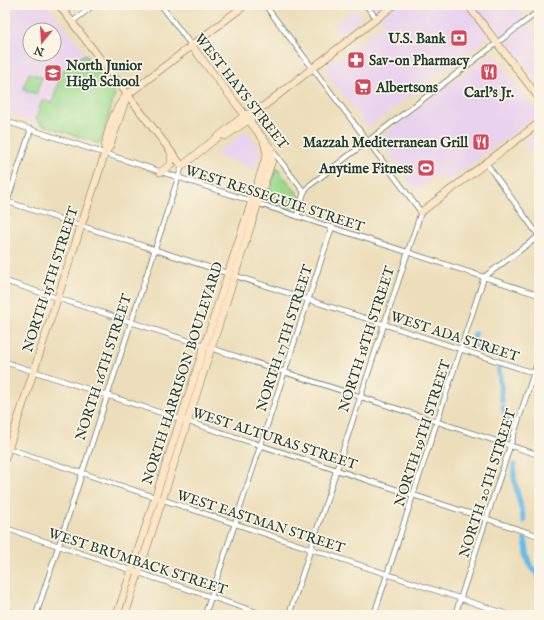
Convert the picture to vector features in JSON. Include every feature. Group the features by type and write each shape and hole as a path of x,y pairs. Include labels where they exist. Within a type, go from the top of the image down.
{"street":[{"path":"59,5 182,166 260,109 394,5"},
{"path":"72,22 94,5"},
{"name":"WEST HAYS STREET","path":"161,5 304,192"},
{"path":"126,94 245,5"},
{"path":"265,5 421,212 539,123"},
{"path":"366,5 376,18"},
{"path":"468,5 539,98"},
{"path":"297,216 304,192 310,185 539,11"},
{"name":"NORTH 15TH STREET","path":"5,459 7,448 34,371 105,154 110,146 126,94"},
{"name":"WEST RESSEGUIE STREET","path":"5,121 539,295"},
{"path":"5,208 6,201 31,129"},
{"name":"NORTH HARRISON BOULEVARD","path":"117,615 135,572 255,203 267,154 263,138"},
{"name":"NORTH HARRISON BOULEVARD","path":"255,203 272,165 271,149"},
{"path":"160,172 171,165 171,153"},
{"path":"484,277 539,236 486,163"},
{"name":"NORTH 16TH STREET","path":"36,615 156,250 182,166"},
{"name":"WEST ADA STREET","path":"6,201 534,373"},
{"name":"NORTH 18TH STREET","path":"289,615 421,212"},
{"name":"NORTH 17TH STREET","path":"205,615 332,227"},
{"name":"NORTH 19TH STREET","path":"374,615 484,277"},
{"path":"5,281 539,455"},
{"name":"NORTH 20TH STREET","path":"455,615 539,357"},
{"name":"WEST ALTURAS STREET","path":"5,362 539,536"},
{"name":"WEST EASTMAN STREET","path":"7,448 510,615"},
{"name":"WEST BRUMBACK STREET","path":"5,528 265,615"},
{"name":"NORTH HARRISON BOULEVARD","path":"125,615 135,572"},
{"path":"535,615 539,604"},
{"path":"5,610 20,615"}],"shaded area":[{"name":"North Junior High School","path":"5,5 48,5 61,22 22,22 22,62 62,62 62,23 116,92 100,144 5,113"},
{"path":"370,5 516,5 539,36 539,85 498,30 368,128 323,69 384,24"},
{"path":"355,8 363,18 339,35 332,26"},
{"path":"493,52 539,115 447,182 439,173 416,191 378,139"},
{"path":"246,131 261,150 256,169 214,155"},
{"path":"539,131 539,164 523,143"}],"green space":[{"path":"85,54 115,94 100,144 41,124 36,119 42,100 52,103 62,71"},
{"path":"29,73 42,77 36,94 23,89"},
{"path":"277,168 301,198 298,207 293,210 267,202 265,200"}],"waterway":[{"path":"475,334 474,345 489,350"},
{"path":"499,369 502,401"},
{"path":"503,407 509,423"},
{"path":"514,465 514,478 524,521"},
{"path":"525,540 529,563 539,577"}],"place":[{"name":"U.S. Bank","path":"459,38"},
{"name":"Sav-on Pharmacy","path":"356,60"},
{"name":"Carl's Jr.","path":"489,72"},
{"name":"North Junior High School","path":"53,73"},
{"name":"Albertsons","path":"363,87"},
{"name":"Mazzah Mediterranean Grill","path":"481,142"},
{"name":"Anytime Fitness","path":"426,168"}]}
